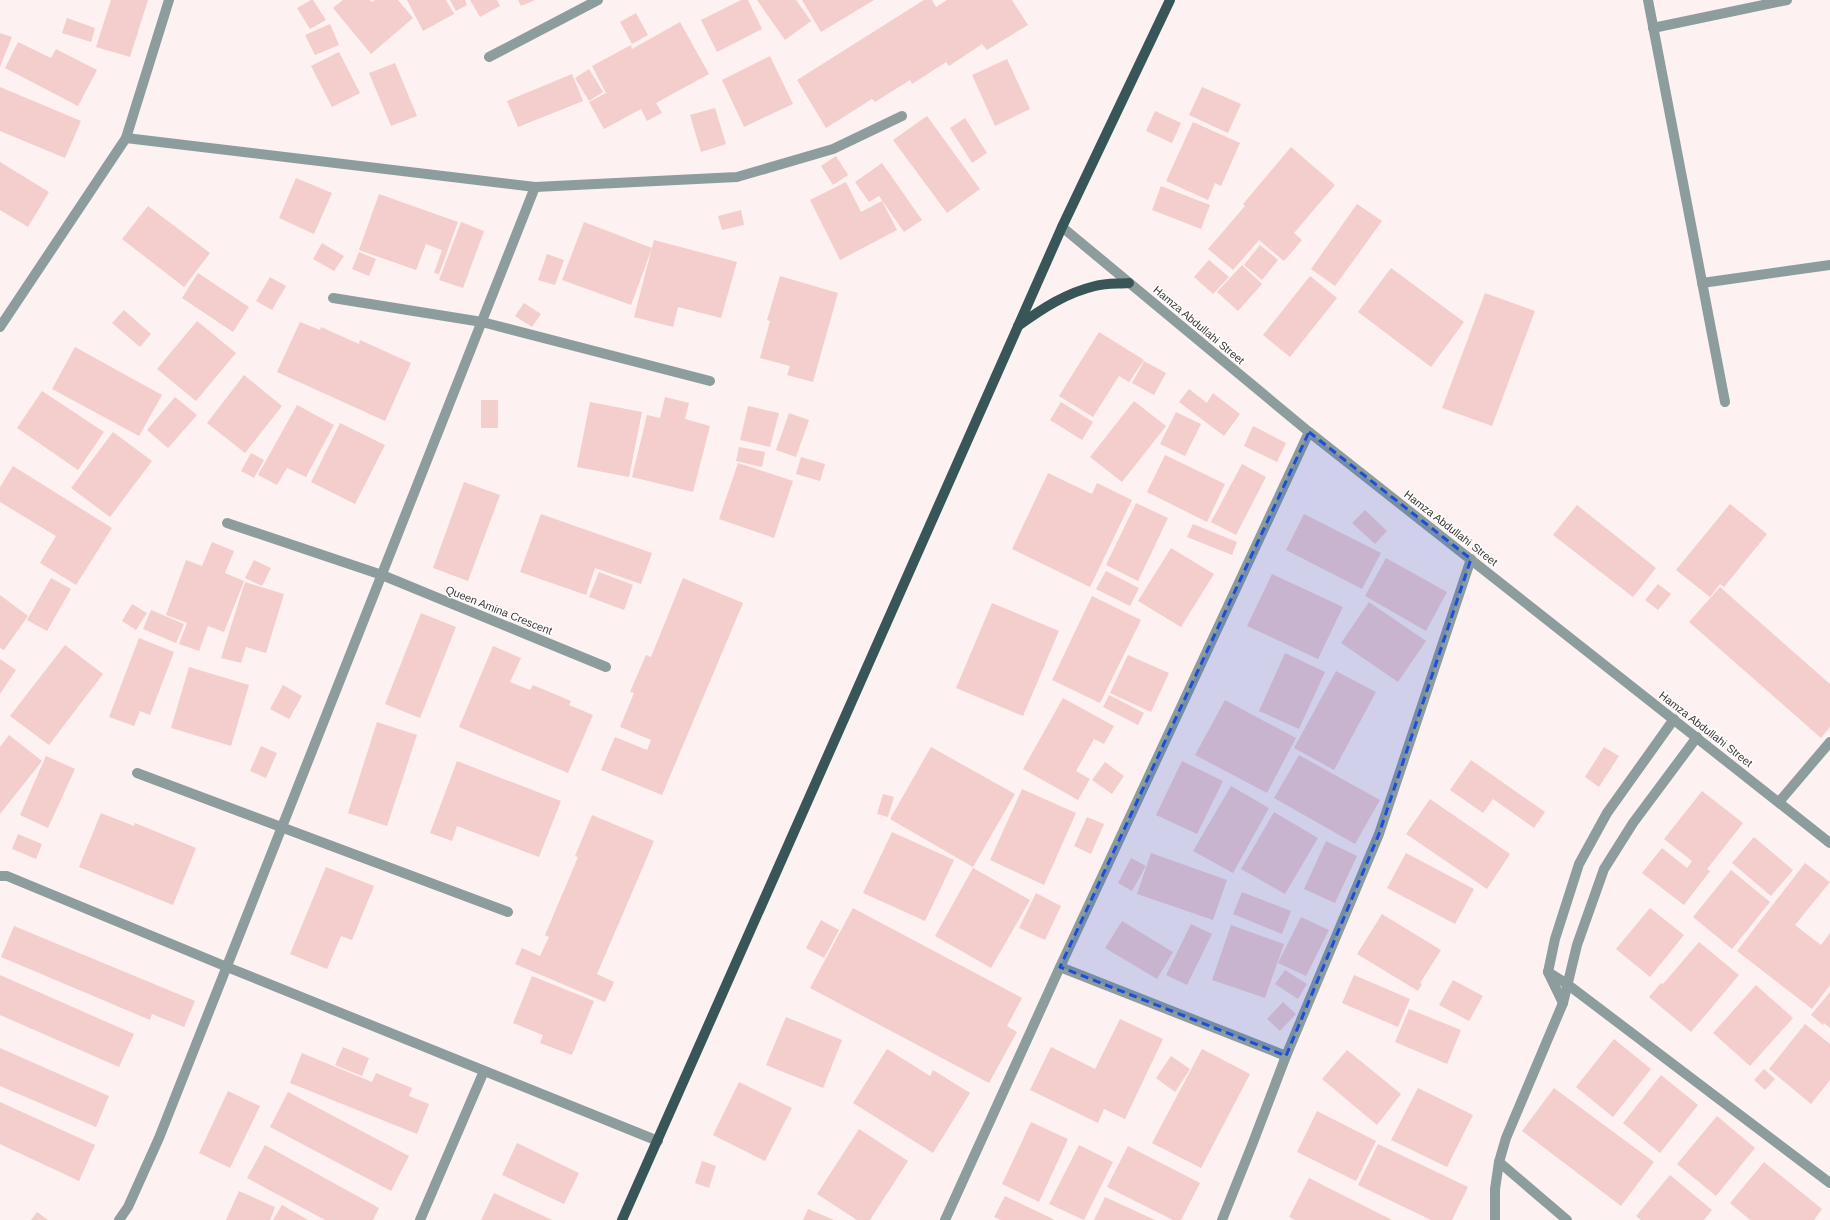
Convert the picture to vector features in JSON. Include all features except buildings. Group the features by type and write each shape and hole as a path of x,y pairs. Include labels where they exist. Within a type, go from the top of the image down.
{"main road":[{"path":"622,1220 1062,227 1170,0"},
{"path":"1018,326 1048,304 1071,293 1096,286 1129,283"}],"street":[{"path":"0,326 126,138 169,0"},
{"path":"489,57 598,0"},
{"path":"1648,0 1725,402"},
{"path":"1653,28 1787,0"},
{"path":"126,138 535,187 737,177 833,149 902,116"},
{"path":"119,1220 128,1207 159,1138 535,187"},
{"name":"Hamza Abdullahi Street","path":"1062,227 1309,432 1830,843"},
{"path":"1702,283 1830,265"},
{"path":"333,298 482,322 710,381"},
{"path":"944,1220 1309,432"},
{"name":"Queen Amina Crescent","path":"227,523 382,575 606,667"},
{"path":"1222,1220 1286,1056 1379,834 1471,559"},
{"path":"1563,1003 1548,972 1555,939 1579,864 1607,813 1674,719"},
{"path":"1495,1220 1499,1162 1506,1138 1563,1003 1566,984 1604,869 1633,823 1697,737"},
{"path":"1779,802 1830,742"},
{"path":"137,773 508,912"},
{"path":"0,876 6,876 658,1141"},
{"path":"1060,967 1286,1056"},
{"path":"1548,972 1830,1183"},
{"path":"420,1220 484,1071"},
{"path":"1499,1162 1567,1220"}],"highlighted area":[{"path":"1309,432 1471,559 1379,834 1286,1056 1060,967"}]}
